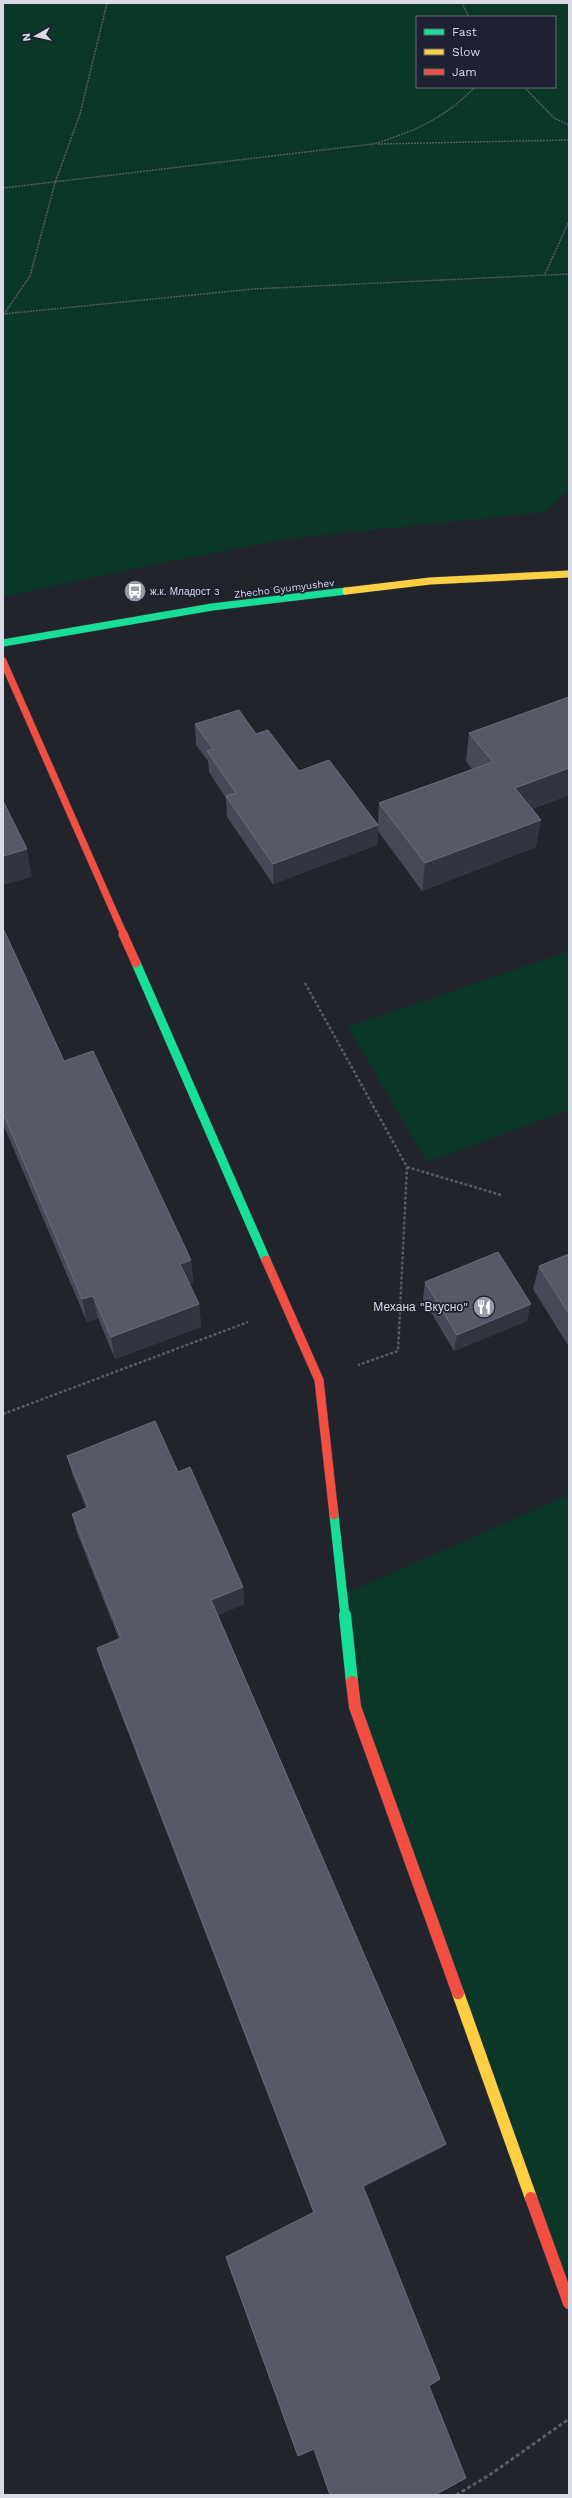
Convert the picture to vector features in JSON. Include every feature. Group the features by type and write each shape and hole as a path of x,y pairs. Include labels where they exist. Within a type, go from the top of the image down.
{"street":[{"name":"Zhecho Gyumyushev","path":"3,643 212,607 422,582 569,574"},
{"path":"3,661 286,1308 319,1380 355,1708 569,2303"}],"path":[{"path":"3,314 30,276 55,183 80,114 107,3"},
{"path":"462,3 468,16"},
{"path":"374,144 423,129 456,107 474,88"},
{"path":"525,88 554,118 569,125"},
{"path":"3,188 374,144 569,140"},
{"path":"545,274 569,221"},
{"path":"3,314 254,289 569,274"},
{"path":"305,983 407,1167 398,1351 319,1380"},
{"path":"407,1167 501,1195"},
{"path":"3,1414 286,1308"},
{"path":"456,2495 488,2476 569,2419"}],"green space":[{"path":"3,3 569,3 569,490 545,512 285,539 126,570 3,597"},
{"path":"569,951 569,1110 427,1162 348,1027"},
{"path":"569,1495 569,2303 355,1707 342,1595"}],"building":[{"path":"569,697 569,768 515,788 541,820 425,863 379,803 493,762 469,733"},
{"path":"239,710 256,734 268,730 299,771 329,760 378,825 273,864 226,796 236,793 207,751 213,749 195,724"},
{"path":"3,801 27,849 3,856"},
{"path":"3,928 64,1061 93,1051 191,1260 180,1264 199,1304 111,1337 93,1296 82,1299 3,1113"},
{"path":"498,1252 531,1304 457,1335 425,1282"},
{"path":"569,1254 569,1314 539,1266"},
{"path":"155,1421 178,1472 190,1467 243,1587 211,1600 446,2144 363,2186 440,2379 429,2386 466,2478 435,2495 330,2495 314,2449 298,2456 226,2257 314,2212 97,1648 121,1638 72,1514 88,1507 67,1456"}],"traffic: fast":[{"path":"3,643 212,607 346,591"},
{"path":"136,963 266,1260"},
{"path":"334,1515 352,1682"}],"traffic: slow":[{"path":"346,591 430,581 569,574"},
{"path":"458,1993 531,2198"}],"traffic: jam":[{"path":"3,661 136,963"},
{"path":"266,1260 319,1380 334,1515"},
{"path":"352,1682 355,1707 458,1993"},
{"path":"531,2198 569,2303"}],"place":[{"name":"ж.к. Младост 3","path":"135,591"},
{"name":"Механа \"Вкусно\"","path":"484,1307"}]}
